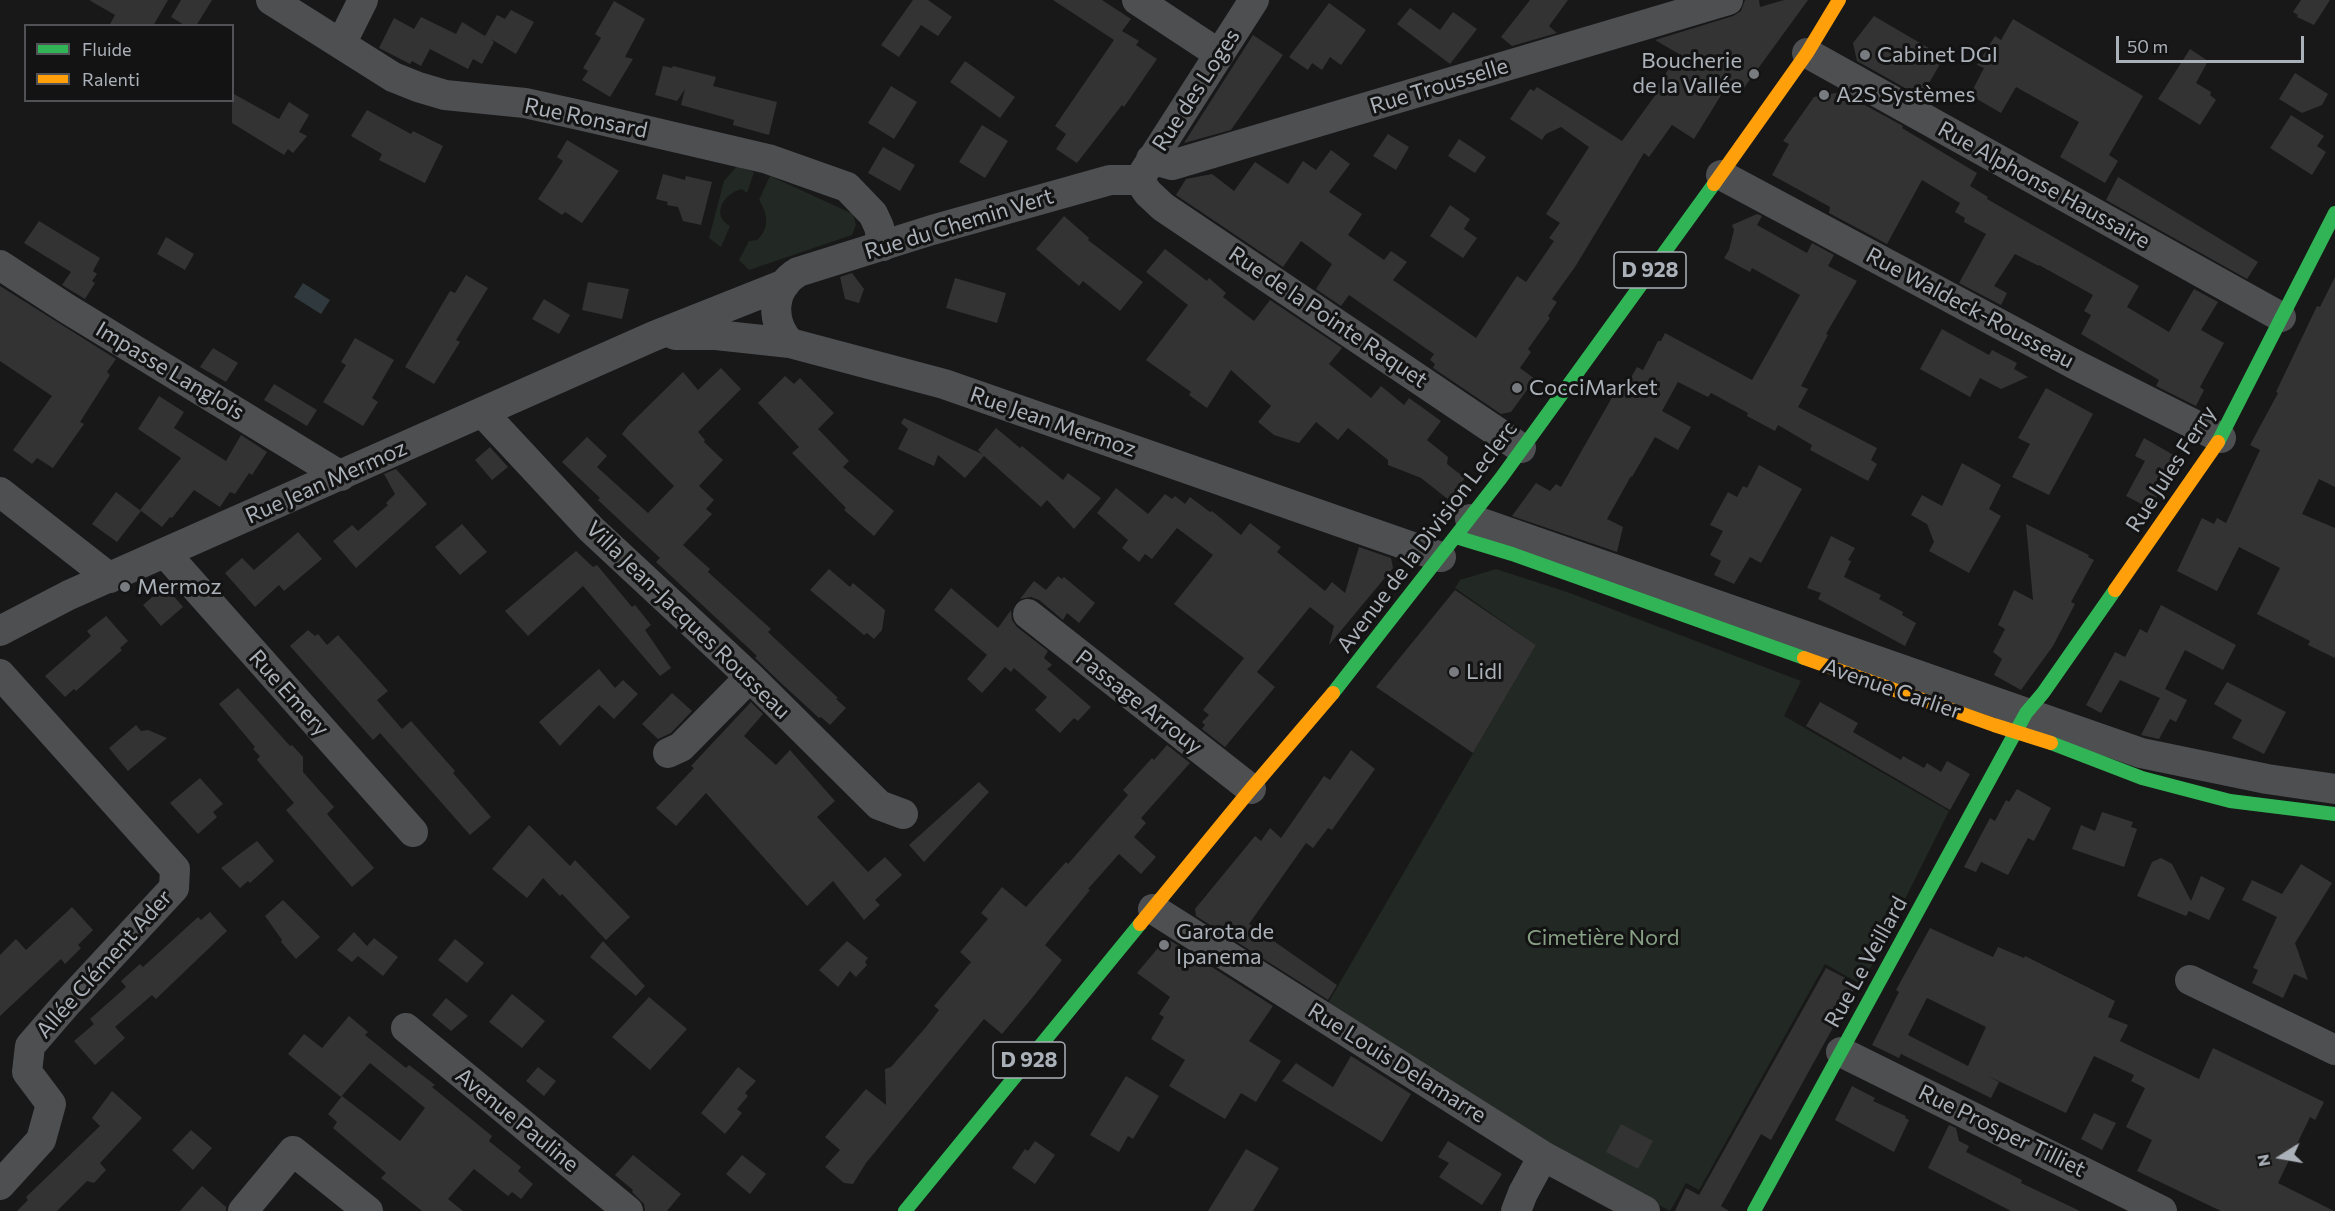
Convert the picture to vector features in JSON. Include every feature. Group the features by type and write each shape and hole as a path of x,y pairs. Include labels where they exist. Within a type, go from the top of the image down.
{"main road":[{"name":"Avenue de la Division Leclerc","path":"1153,909 1251,789 1349,675 1456,537 1721,175 1807,53 1839,0"},
{"name":"Rue Jules Ferry","path":"2020,722 2043,693 2221,438 2335,213"},
{"name":"Avenue Carlier","path":"2020,722 2055,744 2142,778 2230,801 2335,814"},
{"name":"Rue Le Veillard","path":"1754,1211 2020,722"},
{"name":"D 928","path":"905,1211 1153,909"}],"street":[{"name":"Rue Ronsard","path":"271,0 393,77 418,87 445,95 525,103 584,116 768,159 847,187 873,214 879,227 883,246"},
{"path":"341,44 363,0"},
{"path":"1137,0 1219,54"},
{"name":"Rue des Loges","path":"1145,170 1254,0"},
{"name":"Rue Trousselle","path":"1145,170 1172,165 1728,0"},
{"name":"Rue Alphonse Haussaire","path":"1807,53 2281,317"},
{"name":"Rue du Chemin Vert","path":"785,284 798,273 932,230 1145,170"},
{"name":"Rue de la Pointe Raquet","path":"1145,170 1148,193 1163,207 1521,448"},
{"name":"Rue Waldeck-Rousseau","path":"1721,175 2064,358 2221,438"},
{"name":"Impasse Langlois","path":"0,265 66,308 341,476"},
{"path":"785,284 780,291 775,311 779,328 790,343"},
{"name":"Rue Jean Mermoz","path":"0,631 69,595 654,336 785,284"},
{"name":"Rue Jean Mermoz","path":"654,336 716,334 790,343 944,384 1456,537"},
{"name":"Villa Jean-Jacques Rousseau","path":"483,412 591,529 750,677 879,805 903,814"},
{"path":"0,492 110,578"},
{"name":"Avenue Carlier","path":"1456,537 2020,722 2141,753 2267,779 2335,789"},
{"name":"Rue Emery","path":"166,554 413,832"},
{"name":"Passage Arrouy","path":"1028,614 1251,789"},
{"name":"Allée Clément Ader","path":"0,674 174,869 174,888 30,1046 27,1072 51,1104 41,1140 0,1185"},
{"path":"668,753 681,747 750,677"},
{"name":"Rue Louis Delamarre","path":"1153,909 1544,1156 1646,1211"},
{"path":"2190,980 2335,1050"},
{"name":"Avenue Pauline","path":"406,1028 628,1211"},
{"name":"Rue Prosper Tilliet","path":"1841,1052 2162,1211"},
{"path":"243,1211 293,1151 368,1211"},
{"path":"1516,1211 1523,1193 1544,1156"}],"green space":[{"path":"737,166 754,172 747,193 742,189 735,191 722,205 721,216 730,226 721,247 709,238 724,181"},
{"path":"770,176 853,214 856,225 852,235 749,270 739,260 749,241 757,240 766,226 766,216 759,200"},
{"name":"Cimetière Nord","path":"1496,569 1567,592 1801,681 1784,716 1949,811 1862,985 1825,964 1699,1190 1686,1183 1670,1211 1557,1152 1324,1010 1536,645 1455,588 1460,580"}],"shaded area":[{"path":"303,283 330,300 321,314 294,297"}],"building":[{"path":"89,0 168,0 154,24 110,24 115,15"},
{"path":"181,0 212,0 197,24 183,24 171,17"},
{"path":"913,0 928,0 952,17 938,36 921,25 899,57 881,45"},
{"path":"1053,0 1102,0 1131,19 1122,31 1139,41 1136,45 1157,59 1124,107 1122,105 1077,163 1056,149 1066,134 1055,126 1114,40"},
{"path":"1530,0 1568,0 1549,26 1557,33 1512,46 1501,37"},
{"path":"1745,0 1759,0 1760,7 1784,0 1808,0 1741,92 1728,84 1694,139 1672,125 1649,157 1644,153 1575,267 1552,299 1557,302 1548,316 1550,318 1528,349 1531,352 1520,368 1535,379 1511,412 1501,414 1433,368 1435,364 1430,360 1434,354 1349,295 1341,306 1316,289 1332,264 1301,241 1283,267 1176,195 1186,179 1212,174 1234,191 1255,162 1288,184 1303,161 1316,170 1331,150 1350,164 1329,192 1362,214 1348,235 1384,260 1391,251 1407,262 1393,280 1476,338 1517,276 1526,282 1554,241 1549,238 1560,223 1546,214 1589,147 1561,127 1546,134 1542,140 1510,119 1530,89 1534,91 1537,87 1622,141 1659,90 1656,88 1679,54 1655,40 1733,16 1741,11"},
{"path":"2301,0 2330,0 2314,25 2297,17 2298,15 2293,12"},
{"path":"614,1 645,19 625,57 633,59 610,97 582,80 588,71 583,68 601,38 595,34"},
{"path":"1329,3 1366,30 1341,65 1330,57 1322,70 1312,63 1308,70 1289,57"},
{"path":"1410,8 1440,30 1453,12 1477,29 1450,64 1397,24"},
{"path":"511,10 534,22 516,54 491,39 494,42 482,64 473,59 468,69 430,49 421,66 412,61 410,64 379,48 394,18 414,29 421,17 456,34 462,22 485,36 497,15 505,19"},
{"path":"1874,16 1944,57 1921,97 1857,61 1853,43"},
{"path":"2013,19 2143,96 2109,155 2118,161 2105,183 2060,157 2079,122 2016,87 2001,113 1970,95 1984,68 1977,65 1995,36 2001,40"},
{"path":"1253,35 1283,55 1231,130 1184,143"},
{"path":"2190,49 2208,61 2196,83 2211,92 2210,95 2216,100 2200,125 2158,99"},
{"path":"965,61 1015,97 1000,118 950,82"},
{"path":"663,66 672,68 673,66 716,77 713,86 777,102 769,135 733,125 734,120 681,105 685,89 677,101 655,95"},
{"path":"2295,73 2328,94 2322,105 2302,113 2279,99"},
{"path":"891,86 917,102 894,139 868,123"},
{"path":"1841,92 1903,126 1902,128 1977,173 1970,186 1988,197 1987,199 2139,286 2127,307 2169,332 2194,289 2218,302 2201,330 2224,343 2200,387 2204,390 2196,406 2156,386 2159,380 2081,334 2091,315 2084,311 2093,295 2039,265 2015,254 1994,286 2007,293 2001,305 1959,283 1986,234 1964,222 1965,218 1955,212 1960,203 1922,180 1887,244 1829,213 1830,207 1772,175 1789,144 1783,141 1814,97"},
{"path":"234,94 279,119 289,102 309,115 299,132 307,136 293,153 288,149 284,155 232,123"},
{"path":"367,110 411,134 413,131 443,146 425,183 379,160 382,154 351,136"},
{"path":"2291,115 2324,136 2317,146 2326,152 2312,175 2270,148"},
{"path":"982,125 1008,141 985,178 959,162"},
{"path":"1388,134 1409,147 1396,170 1373,156"},
{"path":"1459,139 1486,157 1475,173 1448,156"},
{"path":"567,140 619,171 582,223 565,212 562,215 538,199 563,161 557,157"},
{"path":"883,147 915,165 900,191 868,173"},
{"path":"663,174 685,180 686,176 712,182 701,225 683,221 678,207 667,205 668,202 656,199"},
{"path":"2118,177 2258,262 2247,279 2106,200"},
{"path":"1450,205 1470,219 1464,229 1477,238 1463,258 1430,236"},
{"path":"1757,214 1762,216 1757,225 1807,253 1812,243 1834,255 1828,266 1857,281 1826,334 1828,335 1801,386 1808,389 1798,407 1877,448 1871,460 1877,464 1868,481 1810,450 1812,445 1778,425 1775,431 1711,393 1708,397 1678,382 1662,411 1691,427 1678,450 1655,437 1631,476 1607,519 1623,527 1617,552 1512,516 1536,483 1550,491 1556,484 1561,487 1618,387 1624,390 1637,367 1643,370 1658,341 1661,341 1665,333 1752,380 1800,295 1752,268 1750,272 1724,258 1729,250 1734,230 1732,225"},
{"path":"1064,216 1089,238 1088,240 1143,282 1120,311 1083,281 1079,286 1036,249"},
{"path":"39,221 100,258 93,271 97,274 92,281 95,283 85,299 62,285 71,272 24,243"},
{"path":"166,237 194,254 185,270 157,254"},
{"path":"1165,249 1207,281 1209,278 1226,293 1223,297 1254,321 1270,300 1342,348 1329,364 1371,398 1381,386 1404,405 1409,398 1441,421 1427,440 1448,457 1447,464 1465,478 1449,500 1421,478 1388,465 1388,460 1348,428 1338,440 1316,422 1299,443 1274,435 1258,422 1271,406 1231,370 1207,408 1189,395 1191,392 1146,360 1188,305 1146,272"},
{"path":"852,273 864,289 859,303 845,299 840,277"},
{"path":"466,275 488,288 456,340 460,342 434,384 405,367 450,291 455,293"},
{"path":"2335,277 2335,487 2319,479 2302,514 2335,528 2335,658 2308,645 2310,641 2257,614 2280,568 2239,547 2217,591 2177,571 2202,518 2214,524 2217,518 2226,523 2260,450 2250,445 2278,393 2276,392 2317,306 2320,307"},
{"path":"955,278 1006,293 997,323 946,308"},
{"path":"588,282 629,289 622,319 582,310"},
{"path":"0,286 116,359 107,372 110,375 80,422 84,424 53,468 37,458 32,464 13,450 52,396 0,361"},
{"path":"544,299 570,315 559,334 532,319"},
{"path":"1942,329 1989,355 1992,350 2017,363 2014,369 2028,377 2001,389 1980,378 1970,397 1920,369"},
{"path":"355,338 394,360 372,398 378,402 363,426 323,402 346,365 341,362"},
{"path":"213,348 238,363 226,382 200,367"},
{"path":"721,368 741,389 698,432 705,440 704,442 723,460 699,486 714,500 706,509 712,514 683,545 710,569 708,572 771,629 768,632 838,698 836,699 846,708 830,725 821,717 819,718 781,683 755,658 757,656 656,562 660,558 598,500 600,498 562,462 587,437 607,456 597,467 648,513 674,486 622,434 683,372 698,390"},
{"path":"785,376 794,384 800,378 834,413 818,429 849,461 843,467 894,511 874,536 844,510 846,508 792,453 799,447 758,403"},
{"path":"274,384 317,410 307,426 264,400"},
{"path":"2046,388 2093,414 2049,495 2012,477 2030,444 2018,438"},
{"path":"159,396 184,412 174,428 226,461 241,435 267,452 252,475 249,473 235,494 230,492 220,507 194,490 162,527 140,510 181,458 138,429"},
{"path":"904,418 982,454 978,450 996,428 1063,480 1068,473 1101,498 1074,529 1047,500 1041,507 984,456 965,478 938,455 934,466 898,449 908,429 901,423"},
{"path":"2144,438 2182,460 2149,508 2126,496 2145,461 2135,456"},
{"path":"490,447 508,467 492,480 475,460"},
{"path":"1962,463 2001,485 1989,509 2001,516 1969,573 1929,551 1934,542 1927,524 1911,515 1922,495 1942,506"},
{"path":"1759,465 1802,489 1761,563 1750,557 1734,584 1714,575 1721,561 1710,555 1723,531 1710,525 1728,492 1737,497 1743,486 1747,488"},
{"path":"396,469 427,504 356,568 333,541 352,525 358,531 388,505 386,503 395,494 384,474"},
{"path":"1116,488 1148,514 1165,494 1172,499 1175,496 1185,504 1190,497 1210,512 1212,511 1241,535 1250,523 1281,547 1277,552 1325,591 1332,582 1345,593 1359,547 1391,558 1393,568 1329,645 1334,626 1310,607 1257,672 1275,687 1225,747 1202,729 1205,725 1202,722 1209,715 1203,710 1244,658 1174,604 1213,555 1177,528 1152,559 1145,554 1139,562 1122,548 1128,540 1097,513"},
{"path":"116,492 141,511 117,542 92,524"},
{"path":"462,524 487,552 460,575 435,547"},
{"path":"2026,524 2089,555 2088,557 2094,560 2071,602 2075,604 2053,646 2021,690 1994,675 2002,659 1993,652 2005,629 1998,625 2014,590 2033,600"},
{"path":"298,532 322,559 284,591 279,585 255,607 225,573 242,558 254,570"},
{"path":"1831,536 1855,548 1848,560 1851,561 1844,577 1881,595 1879,599 1903,612 1902,615 1916,623 1905,646 1818,599 1821,593 1807,588"},
{"path":"576,551 593,567 597,565 632,607 635,605 651,625 645,630 671,668 660,676 583,586 528,636 505,611"},
{"path":"829,569 850,587 853,583 885,610 882,630 874,639 867,633 864,635 810,590"},
{"path":"1058,576 1062,579 1064,577 1095,603 1079,623 1067,613 1063,620 1039,600 1031,597 1020,599 1034,581 1046,590"},
{"path":"165,586 183,607 161,626 143,605"},
{"path":"951,588 998,628 1011,610 1012,620 1017,627 1048,651 1044,658 1052,665 1047,669 1091,707 1078,721 1074,718 1060,733 1035,710 1047,697 1014,668 1011,672 1005,667 982,693 967,679 987,655 934,610"},
{"name":"Lidl","path":"1455,590 1536,645 1473,753 1376,687"},
{"path":"2161,605 2236,645 2223,670 2185,650 2165,689 2187,700 2176,722 2170,719 2159,739 2141,735 2160,698 2120,680 2101,713 2086,705 2115,652 2125,657 2140,629 2147,633"},
{"path":"106,616 128,641 120,648 122,650 76,691 74,689 65,697 45,676 91,636 87,631"},
{"path":"308,630 315,636 318,634 327,645 338,635 388,691 377,700 402,729 411,721 491,817 470,835 380,733 373,740 290,646"},
{"path":"599,669 615,688 623,680 638,694 614,719 599,705 560,746 539,722"},
{"path":"2227,682 2286,712 2264,754 2232,738 2242,720 2214,704"},
{"path":"238,688 290,746 292,745 303,757 303,772 334,807 327,814 374,868 352,887 286,810 294,803 257,760 260,756 253,749 255,747 219,704"},
{"path":"672,693 692,711 671,733 658,739 642,724"},
{"path":"751,702 763,714 744,736 776,765 790,750 835,801 817,817 868,872 885,857 902,875 875,900 880,905 864,920 833,881 807,906 706,793 676,826 656,808 694,768 691,766"},
{"path":"1820,702 1858,723 1853,732 1901,760 1903,756 1924,768 1927,763 1941,772 1947,761 1970,774 1950,810 1806,726"},
{"path":"136,725 141,731 148,730 167,738 128,771 109,748"},
{"path":"1167,745 1190,763 1141,818 1146,823 1134,837 1156,857 1141,874 1119,854 1088,889 1090,890 1045,945 1062,960 1002,1034 984,1019 866,1163 853,1184 844,1183 825,1167 840,1150 825,1137 866,1089 886,1105 885,1069 891,1067 926,1027 939,1010 934,1006 971,962 960,952 988,919 981,913 1002,887 1026,907 1066,862 1068,864 1128,795 1123,790"},
{"path":"1351,750 1375,769 1332,830 1328,828 1313,848 1306,843 1249,924 1337,985 1328,1000 1196,916 1195,909 1255,836 1261,841 1270,828 1281,838 1324,776 1330,780"},
{"path":"200,778 223,804 213,812 217,817 198,834 170,803"},
{"path":"979,782 989,792 924,862 909,845"},
{"path":"2017,789 2051,808 2034,841 2028,838 2008,875 1981,862 1976,872 1964,867 1990,818 1995,821 2006,800 2009,802"},
{"path":"2102,812 2133,822 2131,827 2137,829 2124,867 2072,849 2081,825 2095,831"},
{"path":"529,825 570,866 575,860 630,917 606,940 562,894 560,896 543,878 527,898 492,869"},
{"path":"257,841 274,861 250,883 248,881 240,888 221,868"},
{"path":"2161,858 2172,864 2191,901 2201,876 2225,888 2209,920 2189,911 2186,916 2137,896 2152,862"},
{"path":"2301,864 2332,883 2295,943 2308,980 2294,974 2283,998 2252,983 2258,970 2253,968 2277,917 2242,900 2252,880 2282,894"},
{"path":"283,900 320,937 296,959 281,942 282,940 265,916"},
{"path":"72,907 93,930 78,945 81,948 65,964 61,959 0,1016 0,955 16,939 26,950"},
{"path":"210,912 227,931 156,999 152,995 115,1027 125,1038 95,1065 74,1041 94,1024 90,1019 126,987 121,981 140,964 143,967 198,917 201,920"},
{"path":"1930,928 1993,957 1998,947 2024,958 2025,956 2115,1001 2108,1017 2128,1025 2120,1041 2199,1079 2213,1048 2324,1102 2315,1120 2310,1117 2278,1183 2334,1211 2221,1211 2137,1171 2152,1140 2126,1127 2145,1088 2131,1081 2134,1075 2094,1056 2066,1113 1988,1076 1999,1082 1991,1098 1901,1054 1899,1058 1872,1045 1899,992 1896,990","holes":["1927,998 1986,1027 1968,1066 1908,1035"]},
{"path":"354,932 367,946 374,938 398,957 383,976 358,956 352,962 337,950"},
{"path":"455,939 484,963 467,983 438,960"},
{"path":"603,941 645,986 636,996 590,957"},
{"path":"847,941 868,958 865,962 867,965 856,977 850,971 838,987 819,970"},
{"path":"1171,941 1273,1006 1249,1041 1281,1061 1256,1102 1241,1093 1225,1119 1169,1086 1185,1060 1151,1039 1164,1017 1159,1014 1170,997 1137,973 1163,942"},
{"path":"1826,968 1857,984 1771,1140 1761,1134 1721,1206 1729,1211 1675,1211 1686,1188 1699,1195"},
{"path":"512,994 545,1021 522,1048 489,1022"},
{"path":"649,997 687,1029 650,1070 612,1037"},
{"path":"446,998 468,1016 451,1031 432,1015"},
{"path":"349,1016 368,1032 365,1035 406,1068 409,1065 435,1085 432,1087 492,1136 489,1141 521,1167 518,1171 533,1184 521,1199 512,1192 508,1196 474,1169 448,1199 463,1211 422,1211 381,1178 386,1173 333,1128 337,1122 328,1114 342,1096 400,1141 425,1108 370,1063 341,1097 288,1054 304,1034 322,1048"},
{"path":"1351,1056 1411,1094 1382,1142 1282,1081 1296,1063 1333,1087"},
{"path":"538,1067 556,1081 544,1096 526,1081"},
{"path":"738,1067 756,1081 745,1093 748,1096 737,1109 742,1113 725,1134 701,1113"},
{"path":"1126,1076 1159,1096 1133,1139 1128,1136 1119,1152 1090,1135"},
{"path":"1852,1086 1875,1098 1873,1101 1906,1116 1905,1118 1909,1120 1894,1152 1835,1120"},
{"path":"112,1091 142,1118 100,1163 106,1170 94,1183 87,1181 57,1211 17,1211 28,1200 26,1197 100,1126 92,1118"},
{"path":"2094,1113 2116,1123 2102,1150 2081,1139"},
{"path":"1621,1124 1653,1141 1638,1169 1606,1152"},
{"path":"1949,1125 1956,1128 1959,1141 1969,1146 1966,1152 2022,1180 2021,1183 2080,1211 2011,1211 1928,1168"},
{"path":"191,1130 212,1148 193,1170 172,1150"},
{"path":"1035,1141 1055,1155 1035,1184 1012,1168 1025,1149 1028,1151"},
{"path":"1448,1141 1502,1174 1482,1205 1439,1177 1449,1163 1438,1157"},
{"path":"1246,1149 1279,1168 1253,1211 1208,1211"},
{"path":"633,1155 681,1194 667,1211 645,1211 644,1204 632,1192 633,1190 615,1175"},
{"path":"742,1155 766,1174 750,1194 726,1174"},
{"path":"202,1186 226,1207 226,1211 180,1211"}],"traffic: fast":[{"path":"1333,693 1501,478 1714,184"},
{"path":"2218,442 2335,213"},
{"path":"1456,537 1512,554 1804,658"},
{"path":"1754,1211 2026,713 2043,693 2115,590"},
{"path":"2051,743 2142,778 2230,801 2335,814"},
{"path":"905,1211 1140,924"}],"traffic: slow":[{"path":"1714,184 1807,53 1839,0"},
{"path":"2115,590 2218,442"},
{"path":"1804,658 2051,743"},
{"path":"1140,924 1333,693"}],"place":[{"name":"Cabinet DGI","path":"1865,55"},
{"name":"Boucherie de la Vallée","path":"1754,74"},
{"name":"A2S Systèmes","path":"1824,95"},
{"name":"CocciMarket","path":"1517,388"},
{"name":"Mermoz","path":"125,587"},
{"name":"Lidl","path":"1454,672"},
{"name":"Garota de Ipanema","path":"1164,945"}]}
